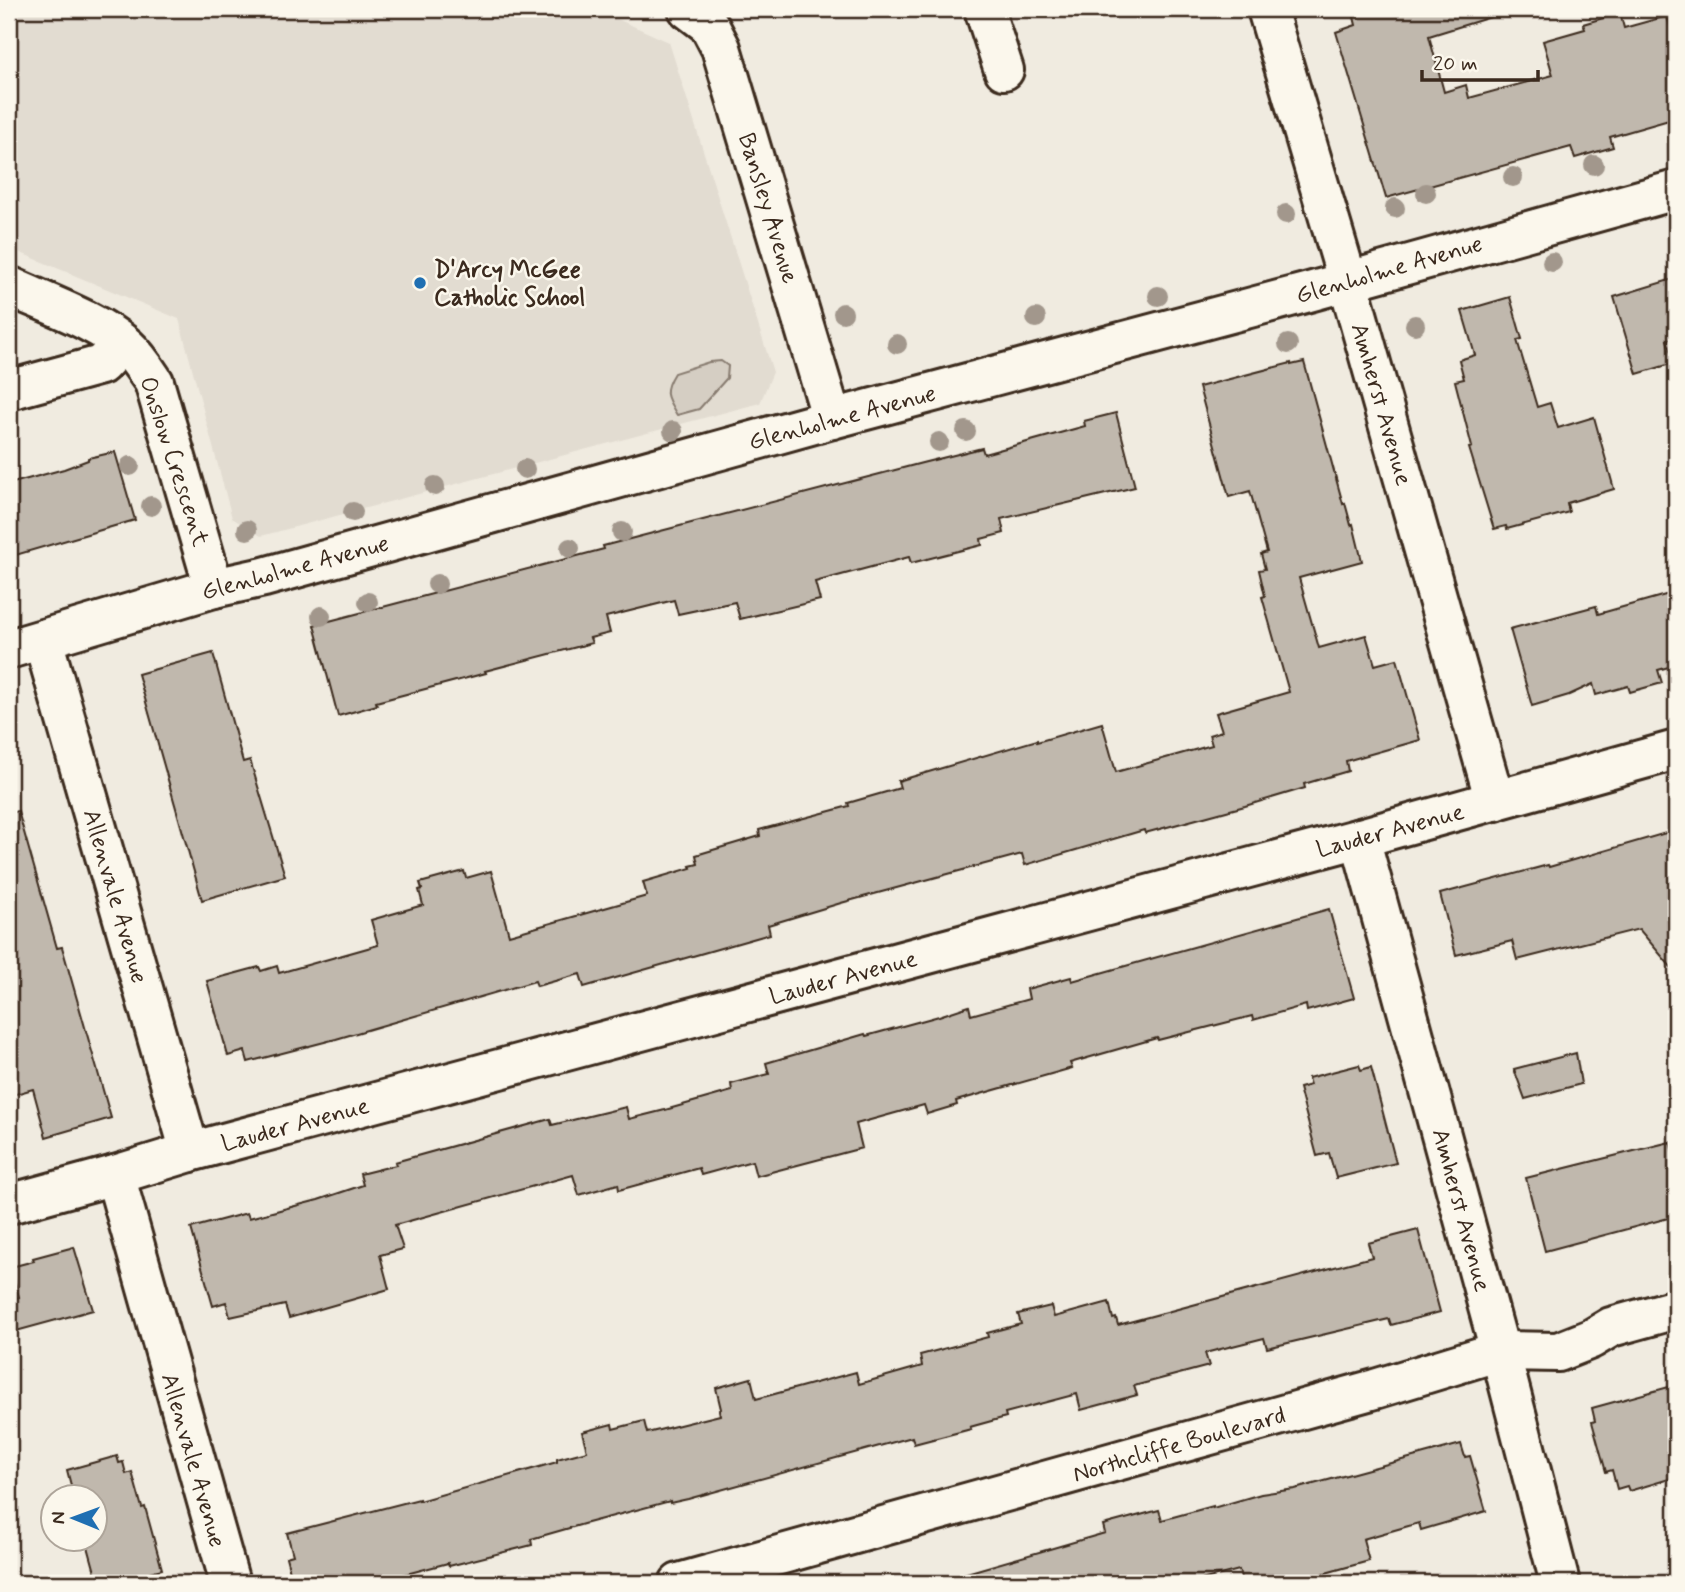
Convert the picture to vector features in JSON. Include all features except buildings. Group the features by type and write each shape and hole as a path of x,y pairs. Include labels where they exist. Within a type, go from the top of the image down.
{"street":[{"name":"Bansley Avenue","path":"688,9 709,25 720,48 832,419"},
{"path":"984,9 1004,69"},
{"name":"Amherst Avenue","path":"1266,9 1348,282 1495,801"},
{"name":"Glenholme Avenue","path":"26,645 214,589 832,419 1348,282 1676,190"},
{"name":"Onslow Crescent","path":"9,286 108,332 141,363 154,382 214,589"},
{"path":"9,390 101,365 122,343"},
{"name":"Allenvale Avenue","path":"26,645 190,1152"},
{"name":"Lauder Avenue","path":"9,1204 190,1152 1360,838 1676,750"},
{"name":"Amherst Avenue","path":"1360,838 1500,1351 1560,1583"},
{"name":"Allenvale Avenue","path":"115,1175 230,1583"},
{"name":"Northcliffe Boulevard","path":"679,1583 1376,1389 1500,1351 1558,1352 1591,1339 1611,1327 1676,1310"}],"shaded area":[{"name":"D'Arcy McGee Catholic School","path":"9,9 595,9 669,42 773,372 760,403 261,536 232,518 179,319 9,248"},
{"path":"721,361 728,366 727,378 699,409 677,415 667,394 674,373"}],"place":[{"name":"D'Arcy McGee Catholic School","path":"420,283"}]}
